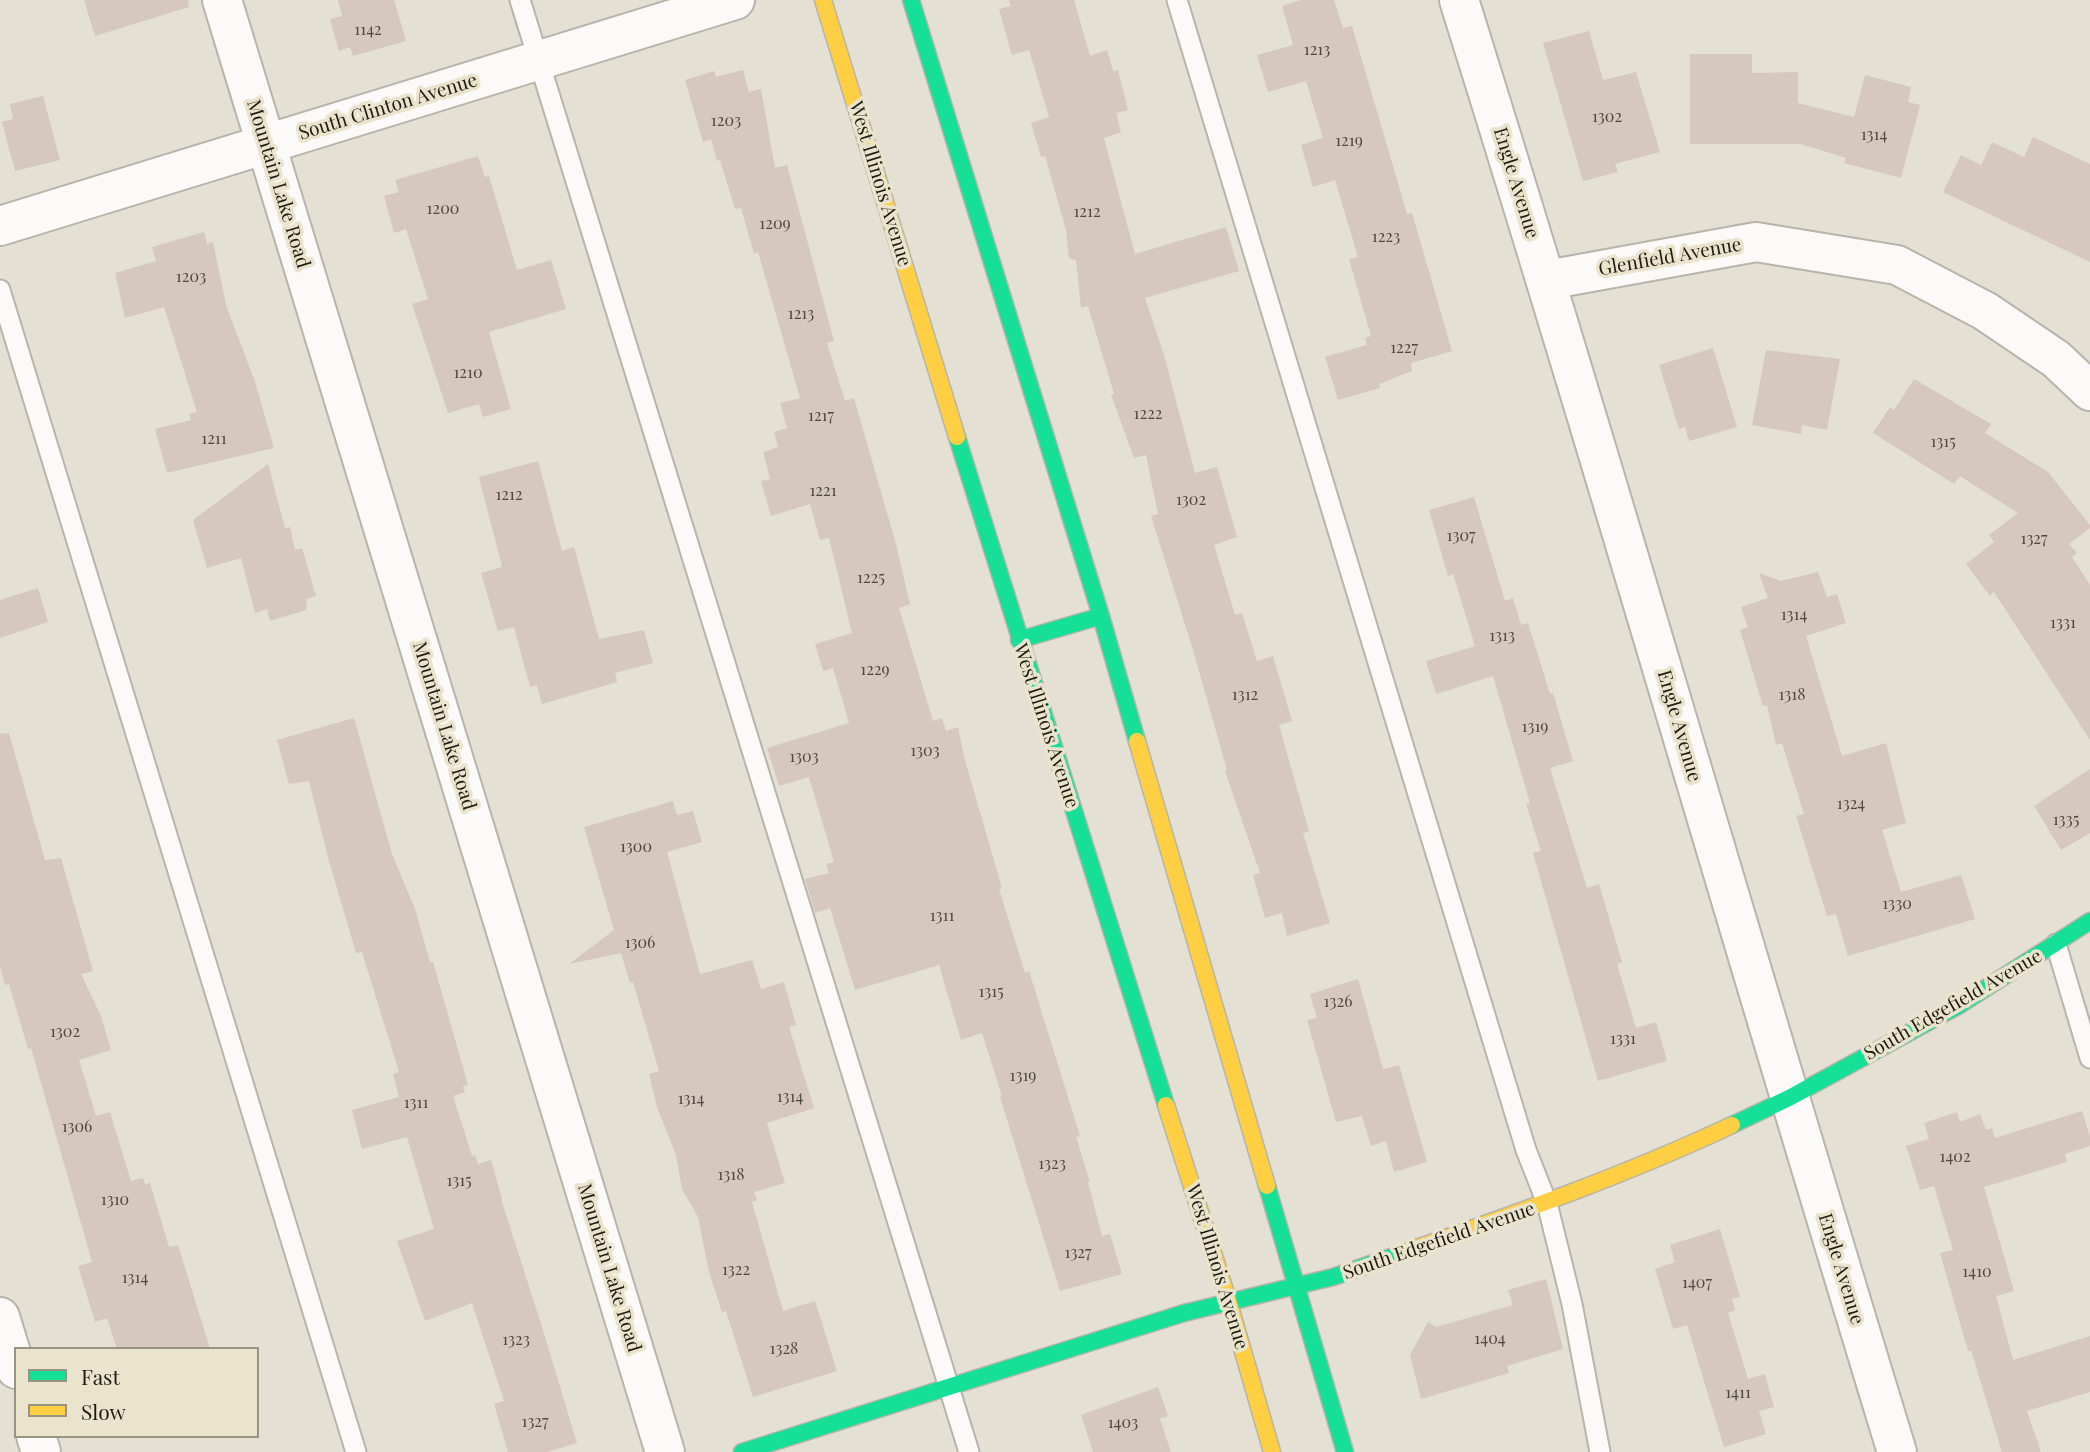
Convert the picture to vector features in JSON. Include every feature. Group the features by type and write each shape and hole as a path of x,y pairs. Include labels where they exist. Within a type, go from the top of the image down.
{"main road":[{"name":"West Illinois Avenue","path":"823,0 1019,640 1229,1303 1272,1452"},
{"path":"912,0 1101,617 1345,1452"},
{"path":"1019,640 1101,617"},
{"name":"South Edgefield Avenue","path":"742,1452 1184,1313 1333,1277 1547,1203 1670,1154 1789,1098 1958,1006 2090,921"}],"street":[{"name":"Mountain Lake Road","path":"222,0 665,1452"},
{"name":"South Clinton Avenue","path":"0,226 735,0"},
{"name":"Engle Avenue","path":"1459,0 1547,280 1789,1098 1897,1452"},
{"name":"Glenfield Avenue","path":"1547,280 1756,242 1897,265 1985,311 2056,359 2090,391"},
{"path":"0,1317 14,1362"}],"lane":[{"path":"520,0 969,1452"},
{"path":"1177,0 1522,1136 1547,1203 1572,1304 1600,1452"},
{"path":"0,290 356,1452"},
{"path":"2056,944 2090,1058"}],"building":[{"path":"84,0 188,0 189,7 95,36"},
{"path":"338,0 394,0 406,41 353,56 350,47 339,51 330,19 342,16"},
{"path":"1009,0 1074,0 1090,56 1107,50 1113,71 1118,70 1128,110 1116,113 1121,132 1104,138 1135,254 1226,227 1239,271 1145,298 1164,355 1195,473 1217,467 1237,537 1214,545 1235,615 1242,613 1257,661 1273,656 1292,721 1279,725 1309,831 1303,833 1330,923 1287,936 1282,913 1265,918 1253,875 1260,873 1225,771 1227,770 1193,650 1151,516 1158,514 1146,455 1134,458 1111,395 1114,394 1088,306 1081,308 1076,260 1069,258 1066,230 1045,156 1041,157 1031,123 1049,117 1029,50 1012,55 999,9 1011,6"},
{"path":"1301,0 1334,0 1343,28 1352,26 1407,214 1412,213 1452,351 1411,363 1412,371 1379,384 1380,388 1338,400 1325,357 1367,345 1365,338 1371,336 1349,259 1358,257 1335,180 1313,187 1301,145 1323,138 1306,81 1268,92 1257,55 1293,45 1282,6"},
{"path":"1589,31 1603,80 1636,72 1660,152 1615,164 1618,172 1583,181 1543,43"},
{"path":"1690,54 1752,54 1752,73 1798,72 1798,103 1854,117 1865,75 1911,87 1908,102 1920,105 1901,178 1844,163 1846,158 1801,144 1690,144"},
{"path":"743,70 749,92 761,89 775,168 787,165 834,341 827,343 845,401 854,398 896,544 910,604 899,608 933,721 942,718 946,731 958,727 964,757 1002,888 999,889 1025,973 1029,971 1080,1136 1076,1137 1090,1182 1102,1236 1110,1234 1122,1274 1060,1291 982,1033 961,1040 939,965 855,990 830,908 815,913 805,879 829,873 826,864 834,862 809,777 779,786 767,748 849,723 833,668 823,671 815,644 852,633 829,538 820,540 810,504 771,516 761,481 770,479 763,452 778,447 774,432 787,428 780,403 800,398 758,252 754,254 741,208 735,209 711,139 703,142 685,80 714,71 716,77"},
{"path":"43,96 60,160 15,171 2,122 13,119 10,104"},
{"path":"2033,137 2090,164 2090,262 1943,192 1961,155 1981,165 1992,142 2024,157"},
{"path":"478,156 485,177 489,176 517,270 551,260 566,309 489,332 511,409 483,417 479,404 448,413 412,304 428,299 406,229 394,233 384,196 399,192 395,180"},
{"path":"204,232 207,244 213,242 226,305 255,382 274,448 167,473 155,429 191,420 189,414 197,412 164,307 125,318 115,273 156,261 152,247"},
{"path":"1713,348 1737,427 1689,441 1685,427 1679,429 1659,365"},
{"path":"1766,350 1840,359 1827,430 1802,425 1801,434 1752,425"},
{"path":"1914,379 1991,424 1985,433 2048,472 2090,525 2090,528 2069,544 2077,553 2072,557 2090,585 2090,740 1994,592 1990,596 1966,564 1994,542 1989,535 2018,513 1960,476 1954,484 1873,433 1890,407 1894,410"},
{"path":"538,461 562,551 574,547 599,639 644,630 653,663 615,673 617,682 542,704 537,685 530,687 514,627 498,631 481,573 502,567 479,477"},
{"path":"268,464 285,528 290,527 295,550 302,548 316,596 307,599 306,610 270,621 267,609 255,613 241,558 207,568 193,520"},
{"path":"1474,497 1505,601 1513,598 1521,625 1528,623 1573,761 1550,768 1587,888 1599,884 1622,962 1617,964 1636,1028 1656,1022 1667,1061 1598,1081 1533,853 1541,851 1493,676 1436,694 1426,661 1475,646 1453,574 1448,576 1429,510"},
{"path":"1818,572 1827,597 1837,594 1846,623 1806,636 1842,756 1886,743 1906,823 1882,830 1901,892 1961,875 1975,919 1848,956 1836,914 1827,916 1796,816 1804,814 1782,743 1776,745 1767,705 1763,706 1740,630 1748,627 1741,607 1768,598 1759,573 1781,581"},
{"path":"38,588 48,622 0,638 0,600"},
{"path":"354,718 392,854 415,909 430,962 433,962 468,1085 463,1086 465,1092 453,1096 472,1156 475,1155 478,1164 491,1160 577,1443 547,1452 508,1452 494,1404 504,1401 472,1303 425,1321 397,1241 434,1229 407,1137 362,1149 352,1110 399,1097 393,1074 399,1072 362,952 356,953 309,781 289,784 277,740"},
{"path":"9,733 45,860 61,858 93,971 81,974 101,1016 111,1050 79,1060 96,1116 110,1112 131,1181 143,1178 145,1184 150,1183 169,1247 178,1245 209,1347 116,1347 107,1318 95,1322 78,1266 92,1262 31,1048 28,1049 9,984 5,985 0,966 0,734"},
{"path":"2090,769 2090,833 2061,850 2034,806"},
{"path":"673,801 677,815 693,811 702,842 667,852 700,974 752,960 761,989 784,982 796,1025 789,1027 814,1108 767,1123 785,1183 754,1192 757,1200 752,1202 783,1311 815,1301 837,1371 753,1397 726,1311 722,1312 709,1272 698,1217 682,1189 676,1155 657,1107 649,1074 659,1071 633,982 630,983 621,953 569,964 614,930 584,827"},
{"path":"1358,979 1383,1069 1399,1065 1427,1162 1394,1172 1386,1141 1371,1146 1362,1116 1336,1122 1307,1020 1317,1018 1310,994"},
{"path":"2082,1111 2090,1146 2065,1154 2067,1162 1984,1187 2014,1291 1996,1296 2013,1360 2090,1336 2090,1392 2027,1411 2041,1452 2002,1452 1971,1350 1968,1351 1940,1253 1953,1250 1934,1186 1920,1190 1906,1146 1929,1139 1924,1123 1957,1112 1960,1122 1980,1114 1986,1130 1992,1128 1995,1138"},
{"path":"1720,1229 1740,1297 1732,1299 1735,1310 1728,1313 1748,1379 1765,1374 1774,1407 1759,1411 1766,1434 1724,1447 1687,1325 1673,1329 1655,1269 1675,1262 1670,1245"},
{"path":"1546,1279 1563,1349 1507,1366 1509,1373 1421,1399 1410,1355 1428,1322 1436,1327 1513,1305 1508,1290"},
{"path":"1158,1387 1168,1416 1160,1419 1171,1452 1093,1452 1081,1415"}],"traffic: fast":[{"path":"911,0 1137,741"},
{"path":"957,437 1166,1105"},
{"path":"1019,640 1101,616"},
{"path":"1732,1125 1789,1098 1958,1006 2090,921"},
{"path":"1267,1186 1345,1452"},
{"path":"742,1452 1184,1313 1333,1277 1411,1250"}],"traffic: slow":[{"path":"823,0 957,437"},
{"path":"1137,741 1267,1186"},
{"path":"1166,1105 1229,1303 1272,1452"},
{"path":"1411,1250 1613,1176 1732,1125"}]}
